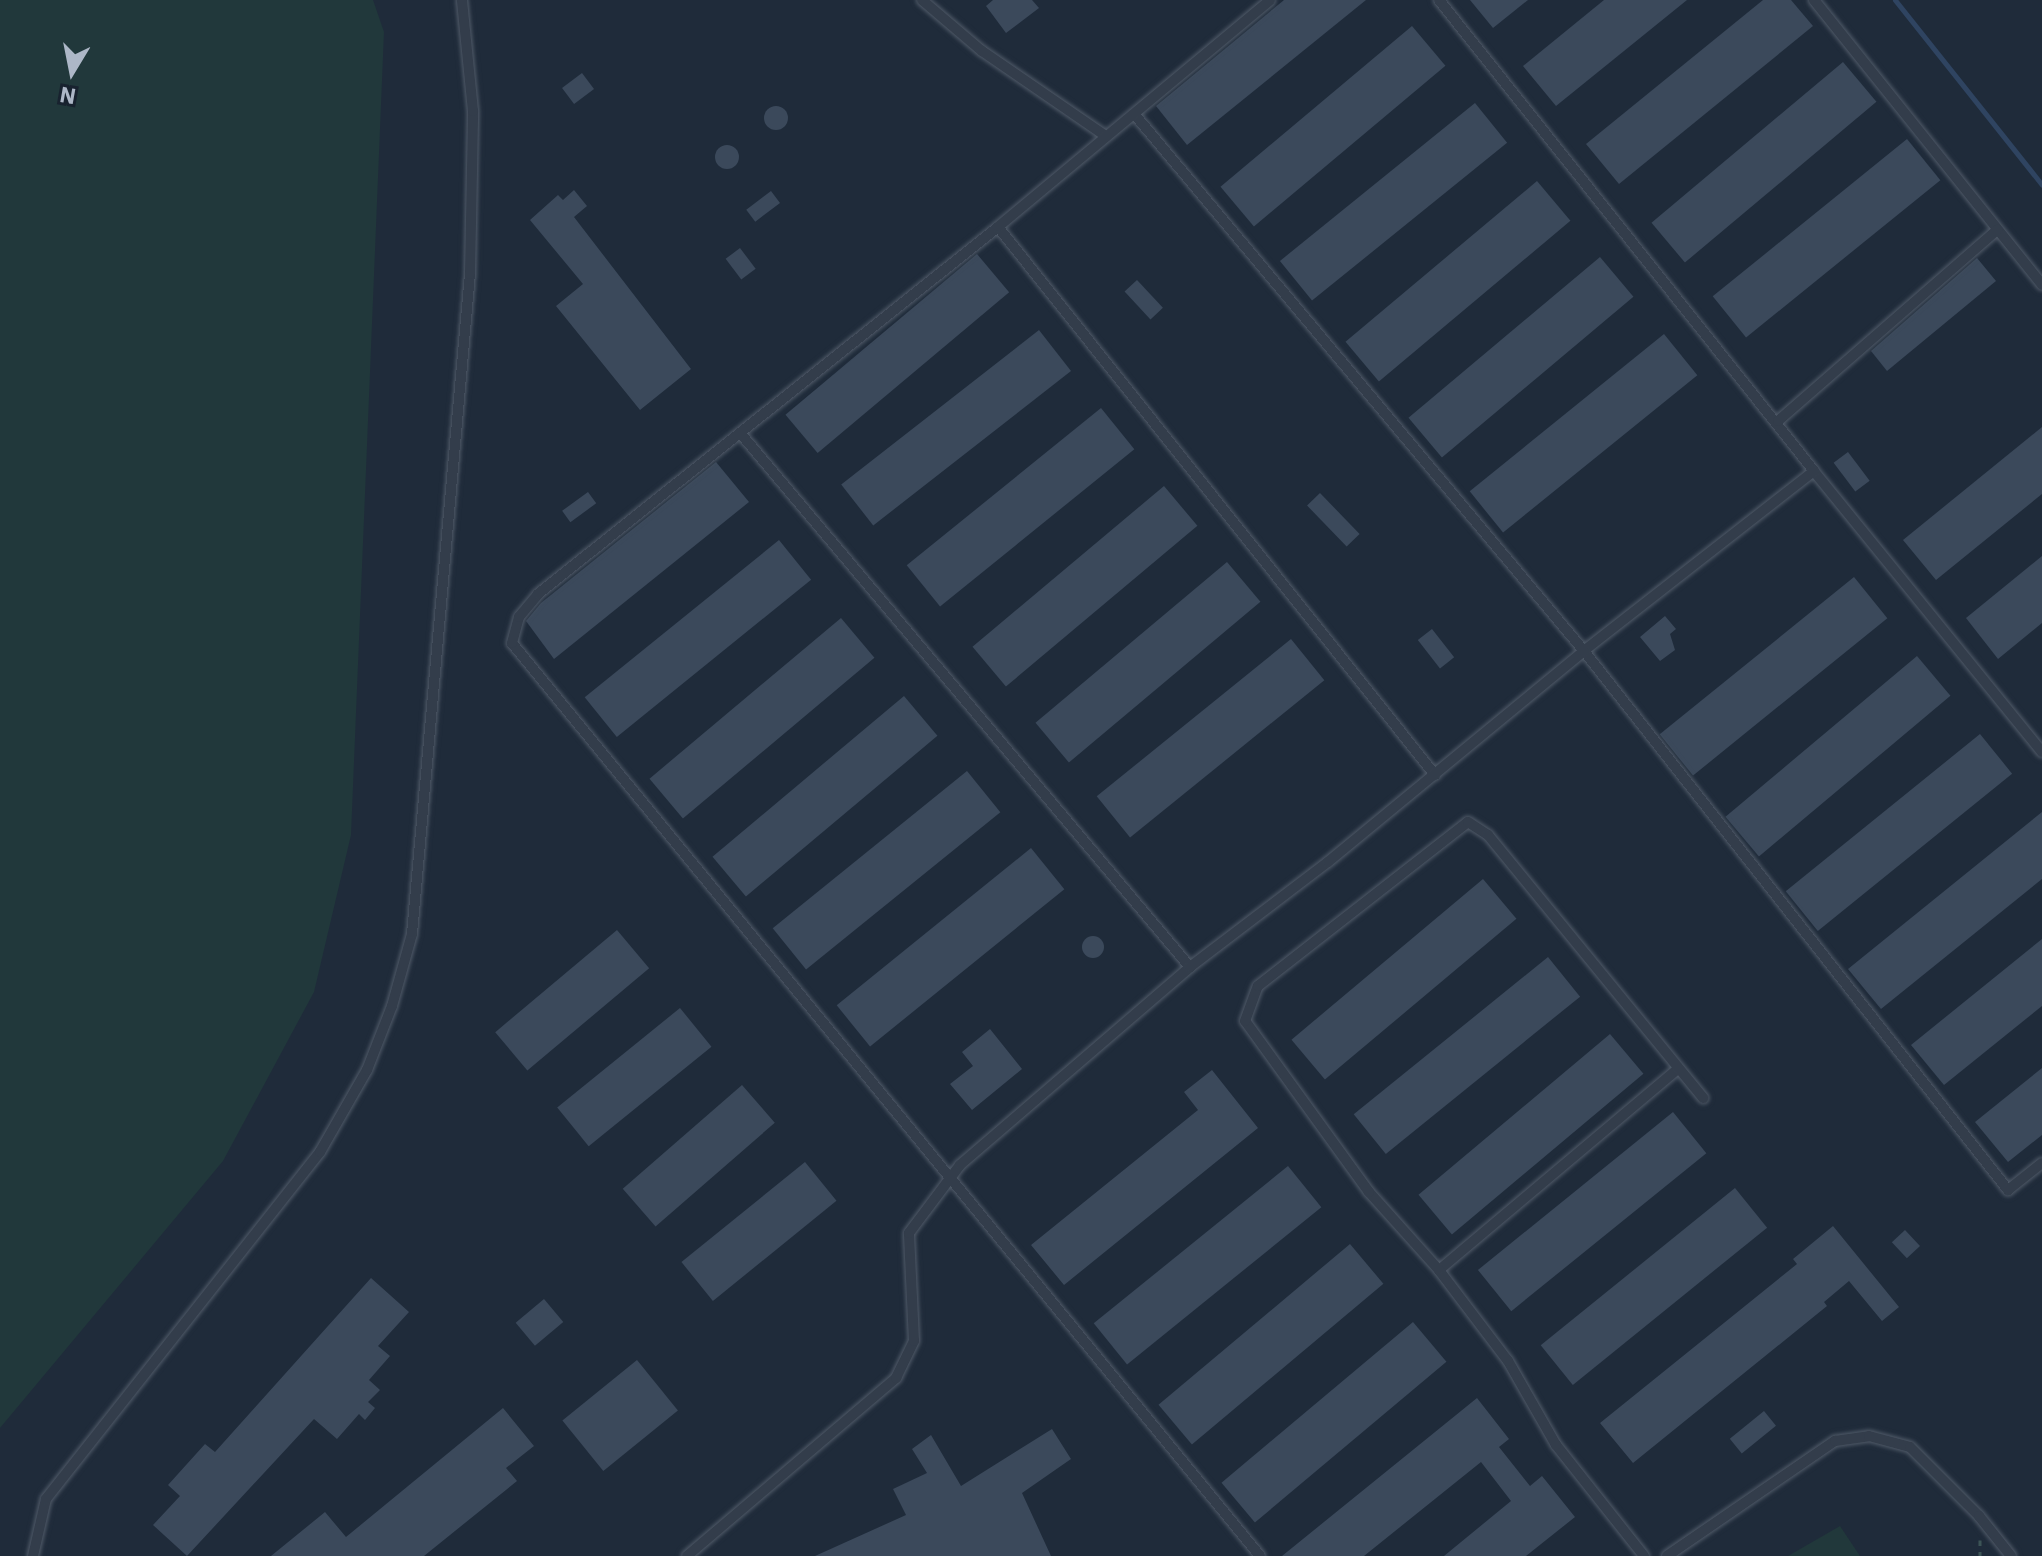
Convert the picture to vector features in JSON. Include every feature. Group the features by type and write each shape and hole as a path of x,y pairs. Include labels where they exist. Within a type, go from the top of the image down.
{"lane":[{"path":"33,1556 46,1499 320,1152 367,1070 396,992 412,934 470,274 473,111 462,0"},
{"path":"922,0 982,51 1104,135"},
{"path":"1260,1556 512,643 519,617 538,594 998,227 1104,135 1135,115 1270,0"},
{"path":"1439,0 2042,752"},
{"path":"1814,0 2042,285"},
{"path":"1135,115 1584,651 2008,1190 2042,1163"},
{"path":"998,227 1435,775"},
{"path":"1778,421 1997,230"},
{"path":"741,434 1190,967"},
{"path":"687,1556 896,1378 914,1341 909,1233 953,1181 960,1165 999,1128 1190,967 1814,471"},
{"path":"1644,1556 1556,1445 1508,1361 1439,1270 1369,1192 1256,1042 1245,1021 1258,986 1468,822 1488,835 1703,1098"},
{"path":"1439,1270 1678,1069"},
{"path":"1667,1556 1835,1441 1869,1436 1910,1447 1979,1516 2011,1556"}],"green space":[{"path":"0,0 373,0 384,32 351,835 314,992 223,1161 0,1428"},
{"path":"1840,1526 1860,1556 1788,1556"}],"building":[{"path":"993,0 1032,0 1039,8 1006,33 986,6"},
{"path":"1284,0 1366,0 1187,145 1156,106"},
{"path":"1470,0 1528,0 1493,28"},
{"path":"1604,0 1687,0 1556,106 1523,66"},
{"path":"1763,0 1791,0 1813,26 1619,184 1586,144"},
{"path":"1412,26 1445,66 1254,227 1220,187"},
{"path":"1843,62 1876,102 1685,263 1651,223"},
{"path":"582,73 594,89 574,104 562,88"},
{"path":"1475,103 1507,143 1312,301 1280,261"},
{"path":"776,106 785,109 788,118 785,127 776,130 767,127 764,118 767,109"},
{"path":"1907,139 1940,180 1746,338 1713,296"},
{"path":"727,145 736,148 739,157 736,166 727,169 718,166 715,157 718,148"},
{"path":"1537,181 1570,221 1379,382 1345,342"},
{"path":"574,190 587,206 574,217 691,369 640,410 556,306 583,284 530,220 558,195 563,200"},
{"path":"771,191 780,203 755,222 746,210"},
{"path":"740,248 756,269 741,280 726,259"},
{"path":"977,254 1009,292 818,453 785,415"},
{"path":"1600,257 1633,297 1442,458 1408,418"},
{"path":"1977,258 1996,281 1887,371 1871,351"},
{"path":"1137,280 1163,308 1150,319 1125,292"},
{"path":"1039,330 1071,371 873,526 841,485"},
{"path":"1664,334 1697,375 1503,533 1470,491"},
{"path":"1101,408 1134,449 940,607 907,565"},
{"path":"2042,427 2042,494 1936,580 1903,540"},
{"path":"1848,452 1870,481 1855,492 1834,463"},
{"path":"716,462 749,502 554,659 526,621 541,603"},
{"path":"1164,486 1197,526 1006,687 972,647"},
{"path":"588,492 596,503 570,522 562,511"},
{"path":"1320,493 1360,534 1347,547 1307,506"},
{"path":"779,540 811,580 617,737 585,697"},
{"path":"2042,556 2042,623 1998,659 1966,618"},
{"path":"1227,562 1260,602 1069,763 1035,723"},
{"path":"1854,577 1887,618 1693,776 1660,734"},
{"path":"1665,616 1676,629 1670,634 1675,650 1660,661 1640,637"},
{"path":"841,618 874,658 683,819 649,779"},
{"path":"1432,629 1454,657 1440,668 1418,640"},
{"path":"1291,639 1324,680 1130,838 1097,796"},
{"path":"1917,656 1950,696 1759,857 1725,817"},
{"path":"904,696 937,736 746,897 712,857"},
{"path":"1980,734 2012,774 1818,931 1786,891"},
{"path":"967,771 1000,812 806,970 773,928"},
{"path":"2042,812 2042,879 1881,1009 1848,969"},
{"path":"1031,848 1064,889 870,1047 837,1005"},
{"path":"1483,879 1516,919 1325,1080 1291,1040"},
{"path":"617,930 649,968 527,1071 495,1032"},
{"path":"1093,936 1101,939 1104,947 1101,955 1093,958 1085,955 1082,947 1085,939"},
{"path":"2042,939 2042,1006 1944,1085 1911,1045"},
{"path":"1548,957 1580,997 1386,1154 1354,1114"},
{"path":"680,1008 711,1047 589,1146 557,1107"},
{"path":"990,1029 1022,1069 972,1110 950,1084 973,1066 962,1052"},
{"path":"1610,1034 1643,1074 1452,1235 1418,1195"},
{"path":"2042,1068 2042,1135 2008,1162 1975,1122"},
{"path":"1212,1070 1258,1128 1064,1285 1031,1245 1198,1110 1184,1092"},
{"path":"742,1085 775,1123 656,1226 623,1189"},
{"path":"1673,1112 1706,1153 1511,1311 1478,1270"},
{"path":"805,1162 836,1201 713,1301 681,1262"},
{"path":"1288,1166 1321,1207 1127,1365 1094,1323"},
{"path":"1735,1188 1767,1228 1573,1385 1541,1345"},
{"path":"1833,1226 1899,1307 1882,1321 1849,1281 1824,1302 1827,1306 1633,1463 1600,1423 1797,1264 1793,1259"},
{"path":"1905,1230 1920,1246 1907,1258 1892,1242"},
{"path":"1350,1244 1383,1284 1192,1445 1158,1405"},
{"path":"371,1278 409,1312 378,1346 390,1356 369,1380 380,1390 368,1402 375,1408 365,1420 359,1414 337,1439 314,1419 187,1556 153,1525 180,1496 168,1485 205,1444 215,1452"},
{"path":"544,1299 563,1322 535,1346 516,1323"},
{"path":"1413,1322 1446,1362 1255,1523 1221,1483"},
{"path":"637,1360 678,1411 603,1471 562,1420"},
{"path":"1477,1398 1509,1439 1499,1447 1530,1486 1542,1476 1575,1517 1526,1556 1444,1556 1511,1501 1481,1462 1364,1556 1282,1556"},
{"path":"503,1408 534,1446 506,1468 517,1481 424,1556 271,1556 325,1512 346,1537"},
{"path":"1764,1411 1776,1426 1742,1453 1730,1439"},
{"path":"1052,1429 1071,1459 1022,1493 1051,1556 815,1556 906,1515 893,1489 927,1473 912,1449 931,1435 961,1486"}],"waterway":[{"path":"1895,0 2042,185"}]}
